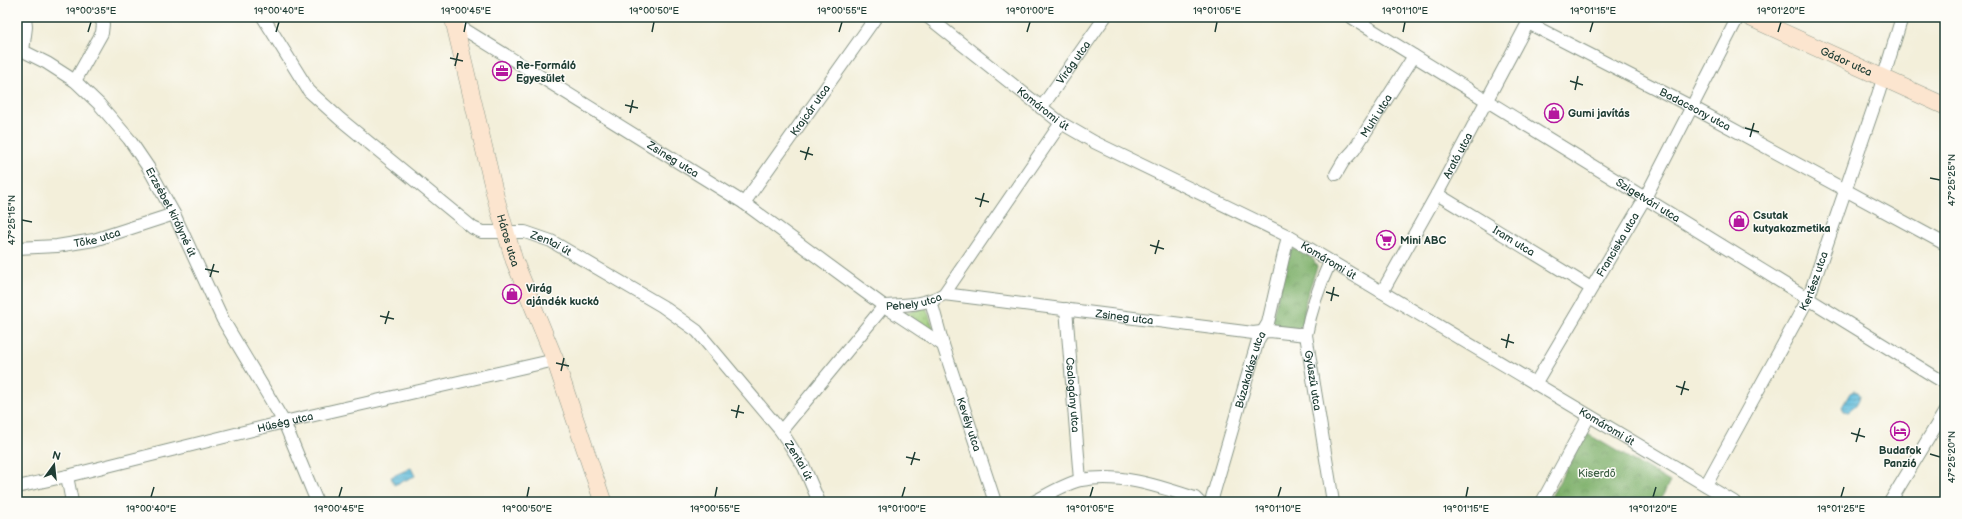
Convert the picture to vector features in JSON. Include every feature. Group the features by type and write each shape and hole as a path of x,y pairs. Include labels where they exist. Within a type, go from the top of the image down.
{"street":[{"path":"20,51 26,27 25,17"},
{"path":"75,81 102,33 103,24 100,17"},
{"name":"Zentai út","path":"263,17 309,91 340,119 472,228 482,232 525,232 551,241 662,306 697,331 781,431 804,467 819,502"},
{"name":"Krajcár utca","path":"744,203 876,17"},
{"name":"Komáromi út","path":"928,17 1061,123 1094,142 1288,236 1734,502"},
{"name":"Virág utca","path":"1041,108 1105,17"},
{"name":"Szigetvári utca","path":"1351,17 1945,383"},
{"name":"Franciska utca","path":"1535,384 1645,198 1738,17"},
{"name":"Gádor utca","path":"1749,17 1945,106"},
{"name":"Kertész utca","path":"1706,485 1808,299 1884,78 1902,17"},
{"name":"Háros utca","path":"454,20 496,199 505,231 514,260 555,360 603,502"},
{"name":"Zsineg utca","path":"454,20 744,203 884,306"},
{"name":"Badacsony utca","path":"1529,20 1945,244"},
{"name":"Arató utca","path":"1382,292 1437,194 1529,20"},
{"name":"Erzsébet királyné út","path":"20,51 48,63 75,81 99,104 129,139 148,166 174,214 223,320 284,422 317,502"},
{"name":"Muhi utca","path":"1336,174 1343,162 1354,150 1414,56"},
{"name":"Pehely utca","path":"781,431 884,306 908,305 931,301 944,294 1061,123"},
{"name":"Iram utca","path":"1437,194 1591,288"},
{"name":"Tőke utca","path":"17,248 57,246 94,240 174,214"},
{"name":"Búzakalász utca","path":"1211,502 1213,500 1258,340 1268,323 1288,236"},
{"name":"Gyűszű utca","path":"1330,262 1316,291 1306,335 1333,502"},
{"name":"Zsineg utca","path":"944,294 1253,333 1263,332 1306,335"},
{"name":"Kevély utca","path":"931,301 943,346 995,502"},
{"path":"884,306 943,346"},
{"name":"Csalogány utca","path":"1066,309 1080,480"},
{"name":"Hűség utca","path":"17,487 284,422 555,360"},
{"path":"1890,502 1945,411"},
{"path":"1542,502 1588,416"},
{"path":"67,476 72,502"},
{"path":"1034,502 1080,480 1112,478 1144,482 1195,498 1199,502"}],"green space":[{"path":"1294,249 1308,255 1314,260 1317,267 1306,299 1304,321 1301,327 1295,330 1280,328 1274,325 1272,319 1289,252"},
{"path":"926,307 935,332 903,314"},
{"name":"Kiserdő","path":"1586,433 1670,482 1659,502 1548,502"}],"water":[{"path":"1854,391 1858,392 1860,395 1857,403 1850,411 1844,411 1842,407 1850,393"},
{"path":"411,468 415,476 394,485 391,477"}],"place":[{"name":"Re-Formáló Egyesület","path":"502,71"},
{"name":"Gumi javítás","path":"1554,113"},
{"name":"Csutak kutyakozmetika","path":"1739,221"},
{"name":"Mini ABC","path":"1386,240"},
{"name":"Virág ajándék kuckó","path":"512,294"},
{"name":"Budafok Panzió","path":"1900,431"}]}
